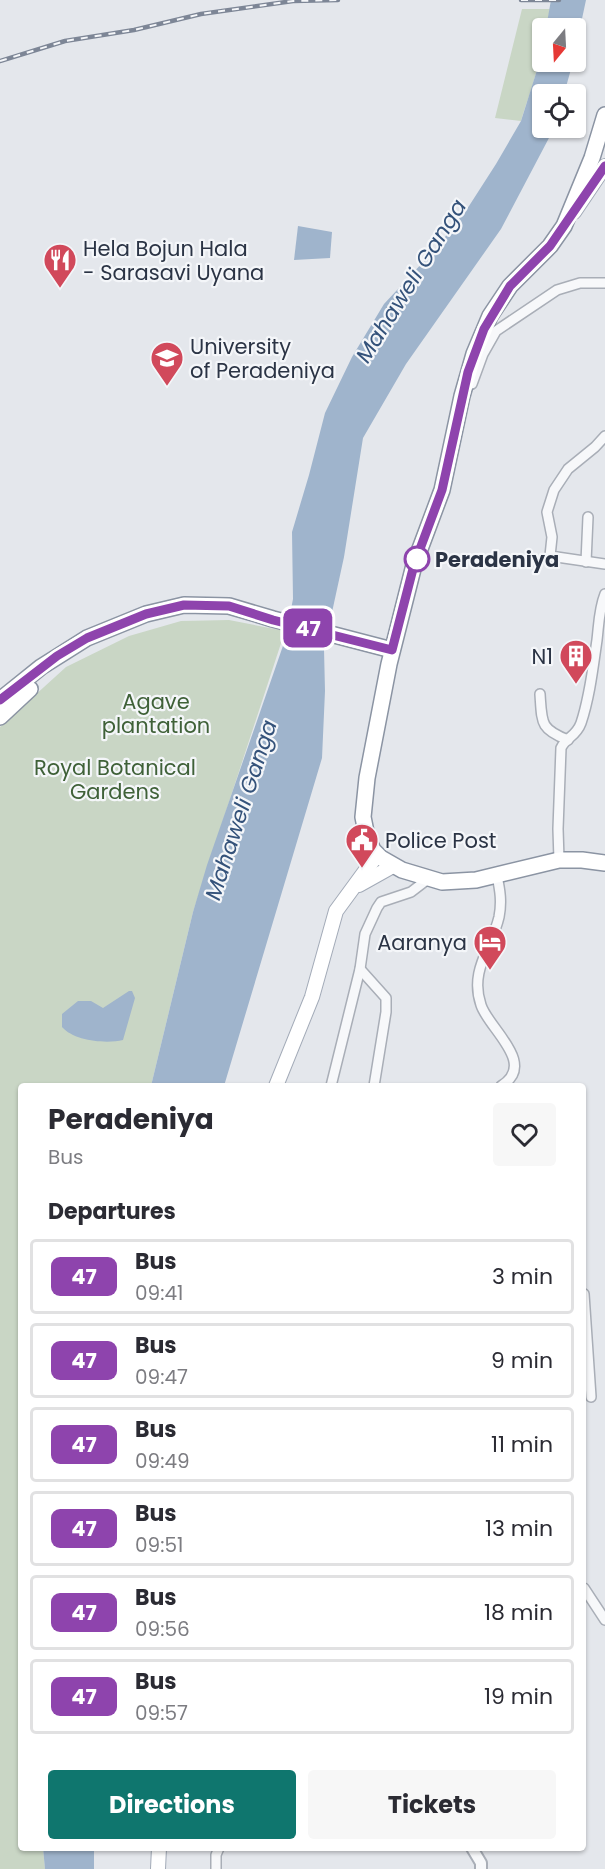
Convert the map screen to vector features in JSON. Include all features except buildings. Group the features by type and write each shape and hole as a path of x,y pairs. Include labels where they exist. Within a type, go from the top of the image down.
{"highway":[{"path":"605,115 592,158 564,226 550,246 510,286 490,316 474,354 462,396 442,490 414,565 392,650 367,778 364,809 367,837 377,855 393,866 428,879 460,882 497,876 559,860 605,863"},
{"path":"0,700 57,656 87,638 146,614 184,605 229,606 273,620 392,650"},
{"path":"0,717 57,665 74,654 131,627 184,613 229,613 273,620"}],"main road":[{"path":"564,226 605,166"},
{"path":"277,1083 312,998 336,910 377,855"},
{"path":"352,889 393,866"},
{"path":"149,1869 150,1851"},
{"path":"158,1869 159,1851"}],"street":[{"path":"462,396 474,381 483,354 496,331 557,290 580,283 605,284"},
{"path":"605,436 568,469 554,490 548,512 552,537 550,556 605,564"},
{"path":"586,562 588,517"},
{"path":"559,860 561,748 580,726 587,702 599,610 605,594"},
{"path":"540,694 541,715 546,728 551,733 568,740"},
{"path":"497,876 501,895 499,916 476,982 481,1006 493,1027 511,1048 514,1066 512,1076 504,1083"},
{"path":"332,1083 360,969 365,934 377,908 381,902 411,892 428,879"},
{"path":"360,969 386,998 386,1012 374,1083"},
{"path":"586,1323 591,1397"},
{"path":"586,1591 605,1620"},
{"path":"216,1869 218,1851"},
{"path":"474,1851 481,1863 481,1869"}],"green space":[{"path":"522,9 550,9 548,18 532,18 532,72 536,72 521,121 495,118"},
{"name":"Royal Botanical Gardens","path":"229,620 285,631 193,912 152,1083 18,1083 18,1851 43,1851 45,1869 0,1869 0,727 66,667 129,636 181,621"}],"water":[{"path":"551,0 586,0 582,18 548,18"},
{"path":"536,72 570,72 567,84 533,84"},
{"name":"Mahaweli Ganga","path":"532,86 532,138 549,138 501,229 406,364 363,438 344,557 324,649 322,758 225,1083 152,1083 193,912 207,865 285,640 293,599 292,532 325,413 352,357 384,304 438,246 469,206 521,121"},
{"path":"298,226 332,232 330,258 294,260"},
{"path":"132,991 135,998 123,1040 108,1042 91,1040 74,1036 62,1027 62,1014 78,1001 91,1001 103,1008"},
{"path":"43,1851 94,1851 94,1869 45,1869"}],"railway":[{"path":"0,61 65,41 134,30 201,14 293,1 338,0"},
{"path":"521,0 559,0"}],"bus line":[{"name":"47","path":"0,700 41,667 87,638 146,614 184,605 229,606 273,620 392,650 414,565 442,490 468,372 484,329 510,286 550,246 605,166"}],"place":[{"name":"Hela Bojun Hala - Sarasavi Uyana","path":"60,289"},
{"name":"University of Peradeniya","path":"167,387"},
{"name":"Peradeniya","path":"417,559"},
{"name":"N1","path":"576,685"},
{"name":"Police Post","path":"362,869"},
{"name":"Aaranya","path":"490,971"}],"park label":[{"name":"Agave plantation","path":"156,713"}]}
